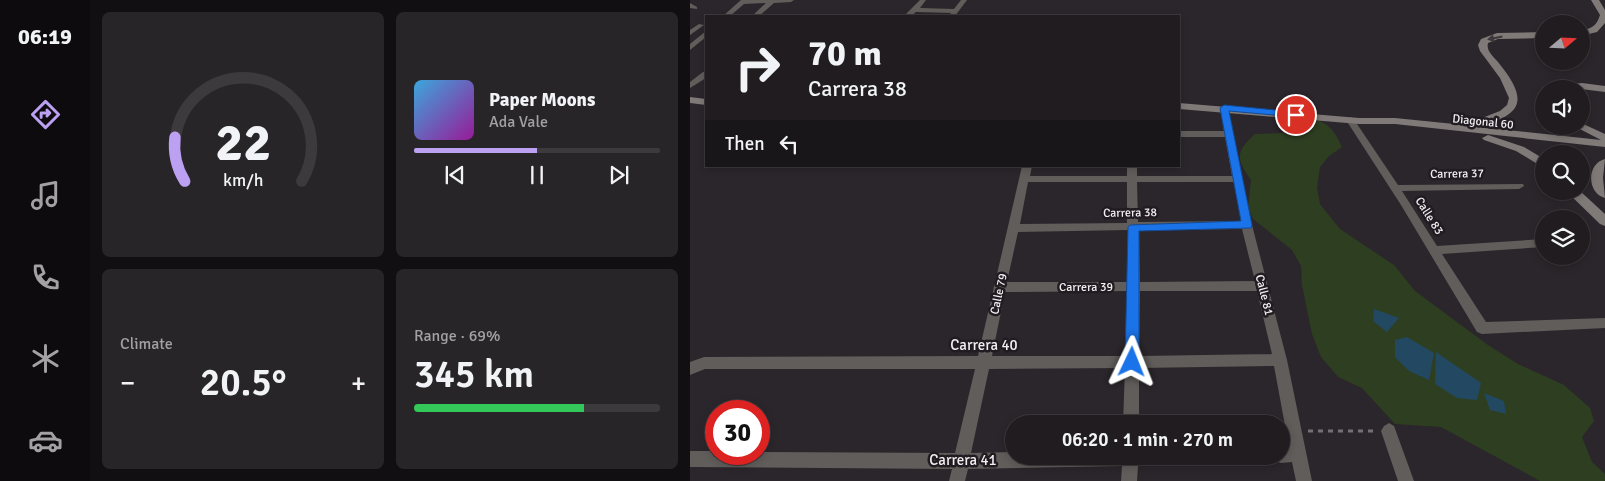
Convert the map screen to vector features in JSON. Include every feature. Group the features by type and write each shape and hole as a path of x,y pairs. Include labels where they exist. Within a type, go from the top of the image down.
{"main road":[{"path":"1590,31 1601,26 1604,16 1595,0"},
{"path":"1461,128 1497,117 1507,111 1514,97 1510,82 1484,51 1482,45 1484,41 1497,36 1535,35"},
{"path":"1590,87 1605,89"},
{"path":"690,100 705,102"},
{"name":"Diagonal 60","path":"1180,106 1224,108 1355,120 1395,121 1605,144"},
{"name":"Diagonal 60","path":"1355,120 1391,127 1605,150"},
{"path":"1590,131 1605,138"},
{"path":"1478,135 1520,149 1535,158"},
{"path":"1605,163 1600,166 1596,173 1597,181 1605,194"},
{"path":"1582,200 1605,221"}],"street":[{"path":"756,15 773,0"},
{"path":"727,15 744,1 791,0"},
{"path":"908,15 923,0"},
{"path":"915,10 954,14 964,0"},
{"path":"690,34 701,25"},
{"path":"692,46 705,34"},
{"path":"692,46 705,44"},
{"path":"690,86 705,75"},
{"name":"Calle 81","path":"1224,108 1247,225 1280,360 1304,481"},
{"name":"Calle 83","path":"1355,120 1482,328 1602,327"},
{"path":"1180,134 1228,134"},
{"path":"1025,173 1132,173 1237,178"},
{"name":"Calle 79","path":"958,481 1025,173"},
{"path":"1131,415 1134,287 1132,173"},
{"name":"Carrera 37","path":"1395,188 1519,186"},
{"name":"Carrera 38","path":"1012,228 1247,225"},
{"path":"1434,250 1535,244"},
{"name":"Carrera 39","path":"1001,287 1262,286"},
{"name":"Carrera 40","path":"690,369 704,363 1280,360"},
{"path":"1389,431 1406,481"},
{"path":"1290,454 1298,454"},
{"name":"Carrera 41","path":"690,459 1005,460"},
{"path":"1130,465 1130,481"}],"path":[{"path":"1294,431 1389,431"}],"green space":[{"path":"1312,118 1331,128 1342,147 1329,156 1320,167 1317,188 1320,204 1340,229 1394,265 1415,291 1488,345 1518,364 1564,385 1590,408 1594,421 1582,437 1592,462 1605,474 1605,481 1540,481 1441,427 1395,424 1362,388 1338,377 1321,357 1312,334 1302,285 1301,266 1292,250 1253,219 1248,207 1251,180 1240,161 1241,151 1248,140 1255,134 1283,133 1290,130 1294,120"}],"water":[{"path":"1374,309 1399,318 1387,332 1373,321"},
{"path":"1407,337 1434,353 1429,380 1409,371 1395,357 1395,340"},
{"path":"1436,352 1481,383 1477,400 1457,398 1435,384"},
{"path":"1484,393 1504,401 1506,414 1490,410"}],"route":[{"path":"1132,362 1134,227 1247,225 1224,108 1296,115"}]}
